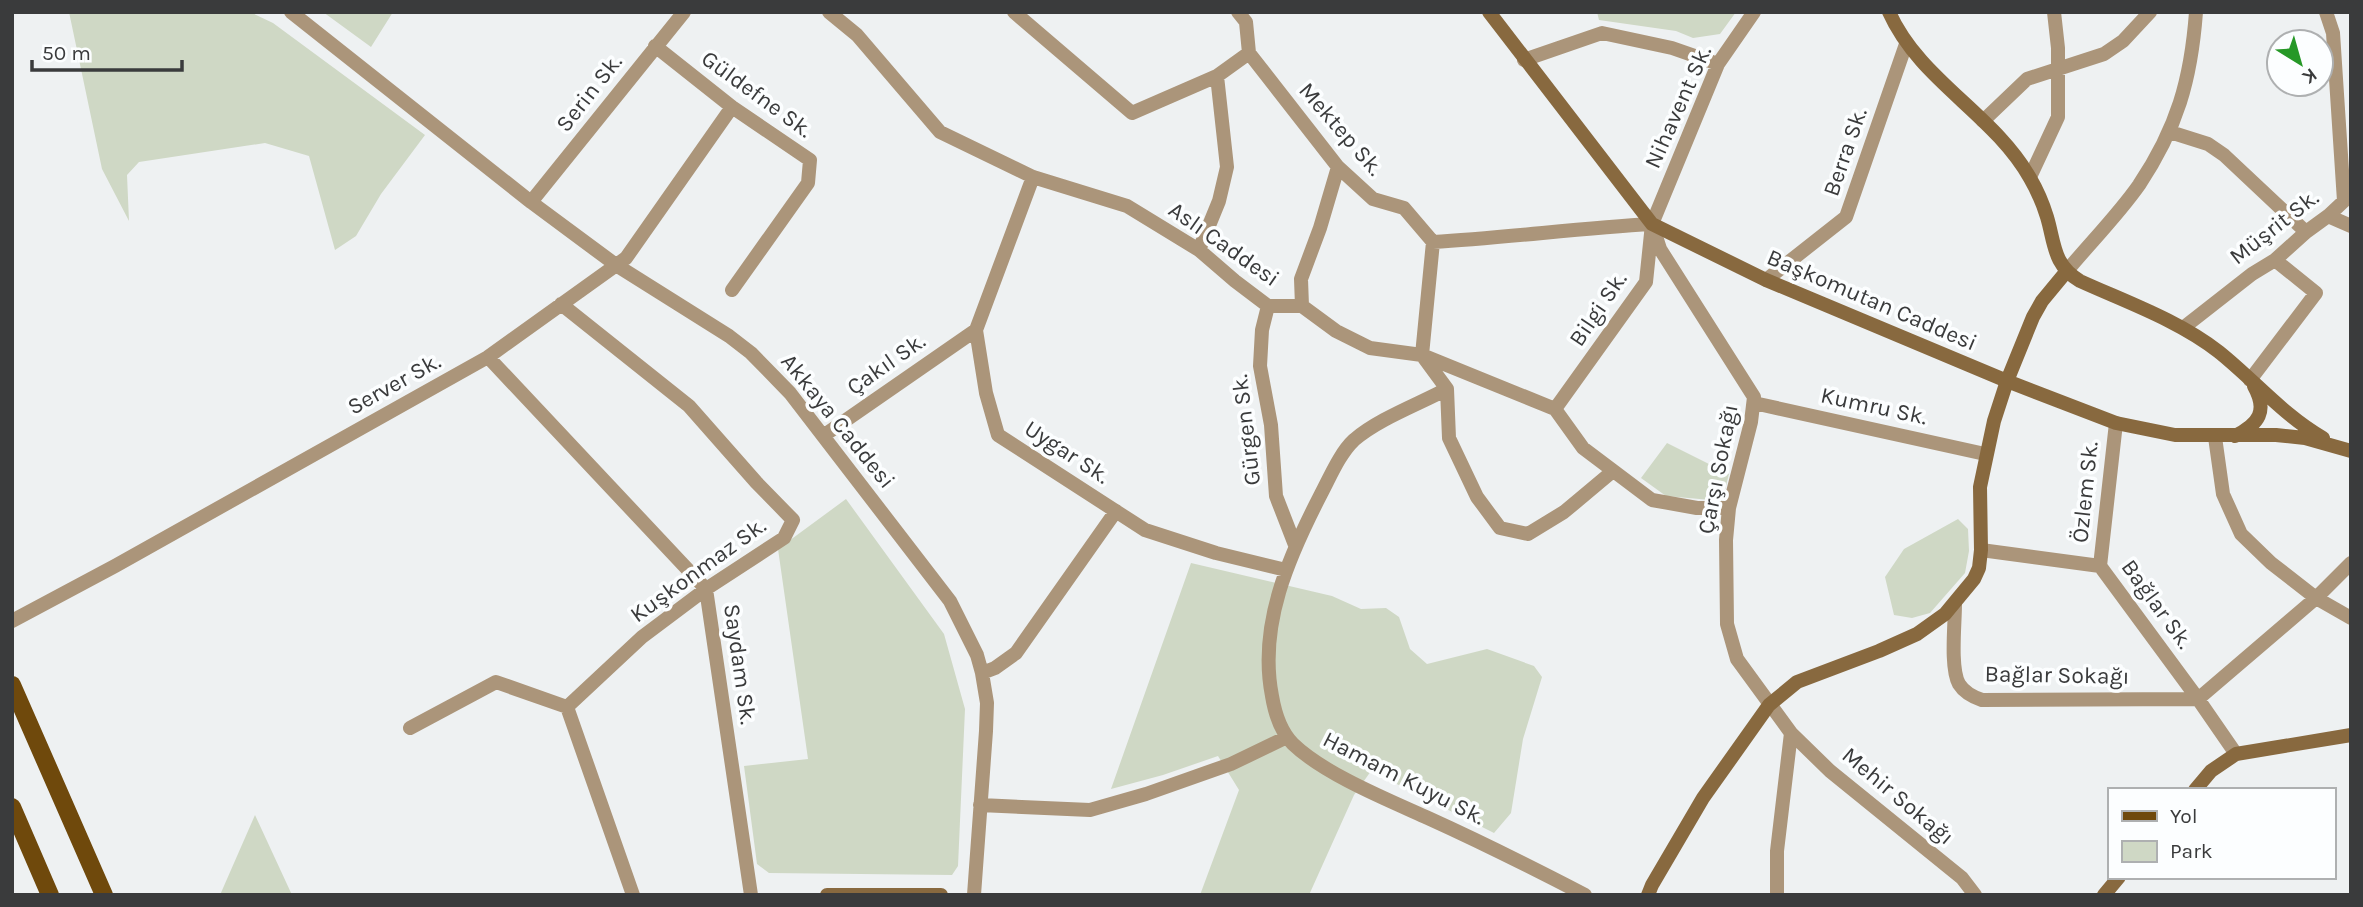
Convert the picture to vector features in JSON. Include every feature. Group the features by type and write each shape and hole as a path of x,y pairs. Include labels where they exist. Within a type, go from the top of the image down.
{"main road":[{"path":"12,685 104,895"},
{"path":"15,813 37,895"},
{"path":"15,813 50,895"},
{"path":"72,821 117,895"}],"street":[{"name":"Akkaya Caddesi","path":"291,12 531,202 616,265 730,336 751,353 790,393 950,601 964,625 982,673 986,731 974,895"},
{"name":"Serin Sk.","path":"531,202 684,12"},
{"name":"Aslı Caddesi","path":"829,12 857,35 940,132 1033,177 1127,206 1199,250 1268,306 1302,306"},
{"path":"1014,12 1132,113 1217,76 1249,53 1245,15"},
{"name":"Başkomutan Caddesi","path":"1489,12 1652,224 1766,280 2007,382 2116,423 2144,431 2175,435 2286,436 2320,441 2346,449"},
{"name":"Nihavent Sk.","path":"1652,224 1717,64 1754,12"},
{"path":"1889,12 1906,44 1919,61 2009,148 2030,177 2043,205 2055,252 2066,272 2183,328 2218,352 2291,416 2346,449"},
{"path":"2030,177 2058,117 2054,12"},
{"path":"1983,121 2027,79 2104,54 2123,41 2150,12"},
{"path":"1649,892 1703,798 1769,705 1797,682 1917,634 1955,604 1974,579 1979,568 1981,550 1980,487 1985,454 2007,382 2033,317 2048,293 2138,186 2170,132 2193,56 2196,12"},
{"name":"Müşrit Sk.","path":"2183,328 2252,274 2275,260 2343,201 2333,33 2326,12"},
{"path":"1524,60 1602,33 1672,48 1717,64"},
{"name":"Berra Sk.","path":"1766,280 1846,217 1906,44"},
{"name":"Güldefne Sk.","path":"655,46 732,107 810,160 808,183 732,290"},
{"name":"Mektep Sk.","path":"1249,53 1338,167 1373,199 1404,208 1433,243"},
{"path":"1199,250 1219,201 1227,167 1217,76"},
{"name":"Server Sk.","path":"12,621 488,358 626,258 732,107"},
{"path":"2170,132 2208,144 2224,155 2306,232"},
{"path":"1338,167 1301,279 1302,306 1336,331 1370,348 1422,355 1555,409 1583,448 1652,500 1698,508 1729,509"},
{"name":"Uygar Sk.","path":"1033,177 976,330 986,393 998,435 1145,530 1216,553 1286,570"},
{"path":"2328,216 2351,226"},
{"path":"1613,471 1564,512 1528,534 1500,528 1476,497 1449,438 1447,389 1422,355 1433,243 1482,240 1574,228 1652,224"},
{"name":"Çarşı Sokağı","path":"1652,224 1660,249 1755,397 1729,509 1726,540 1727,624 1737,659 1791,733"},
{"name":"Bilgi Sk.","path":"1555,409 1646,282 1652,224"},
{"path":"2250,380 2316,293 2275,260"},
{"name":"Kuşkonmaz Sk.","path":"561,304 689,406 793,520 784,538 706,589 642,637 567,707"},
{"name":"Gürgen Sk.","path":"1268,306 1262,330 1261,366 1271,425 1276,496 1294,545"},
{"name":"Çakıl Sk.","path":"823,436 976,330"},
{"name":"Saydam Sk.","path":"488,358 706,589 751,895"},
{"path":"2234,436 2253,424 2260,414 2260,397 2250,380"},
{"name":"Hamam Kuyu Sk.","path":"1447,389 1380,423 1352,441 1294,545 1273,618 1267,657 1274,706 1287,737 1310,759 1380,796 1511,856 1586,895"},
{"name":"Kumru Sk.","path":"1754,403 1985,454"},
{"name":"Özlem Sk.","path":"2100,566 2116,423"},
{"path":"2215,437 2223,494 2241,534 2271,563 2316,598 2351,618"},
{"path":"982,673 995,668 1016,653 1116,511"},
{"name":"Bağlar Sk.","path":"1981,550 2100,566 2199,699 2236,754"},
{"path":"2199,699 2316,598 2351,563"},
{"name":"Bağlar Sokağı","path":"1955,604 1955,671 1959,684 1970,696 1982,700 2199,699"},
{"path":"410,728 496,682 567,707 633,895"},
{"path":"1777,895 1777,851 1791,733"},
{"name":"Mehir Sokağı","path":"1791,733 1839,780 1962,878 1975,895"},
{"path":"2197,788 2211,771 2236,754 2351,735"},
{"path":"980,805 1090,810 1146,794 1231,764 1287,737"},
{"path":"2104,895 2117,879"},
{"path":"827,895 941,895"}],"green space":[{"path":"69,12 250,12 273,23 425,135 381,194 356,236 335,250 309,156 265,143 139,162 127,175 129,221 102,169"},
{"path":"323,12 393,12 371,47"},
{"path":"1597,12 1736,12 1720,34 1693,38 1676,31 1599,20"},
{"path":"1667,443 1729,474 1722,501 1666,496 1641,478"},
{"path":"846,499 944,634 965,709 958,866 952,875 769,873 757,864 744,766 808,759 778,549"},
{"path":"1958,519 1968,529 1969,551 1965,573 1930,613 1912,618 1894,615 1885,577 1904,549"},
{"path":"1191,563 1332,596 1361,609 1386,608 1399,617 1410,649 1427,664 1487,649 1534,666 1542,677 1523,739 1511,813 1494,833 1371,771 1354,795 1309,895 1200,895 1239,790 1218,756 1111,789"},
{"path":"255,815 292,895 220,895"}]}
